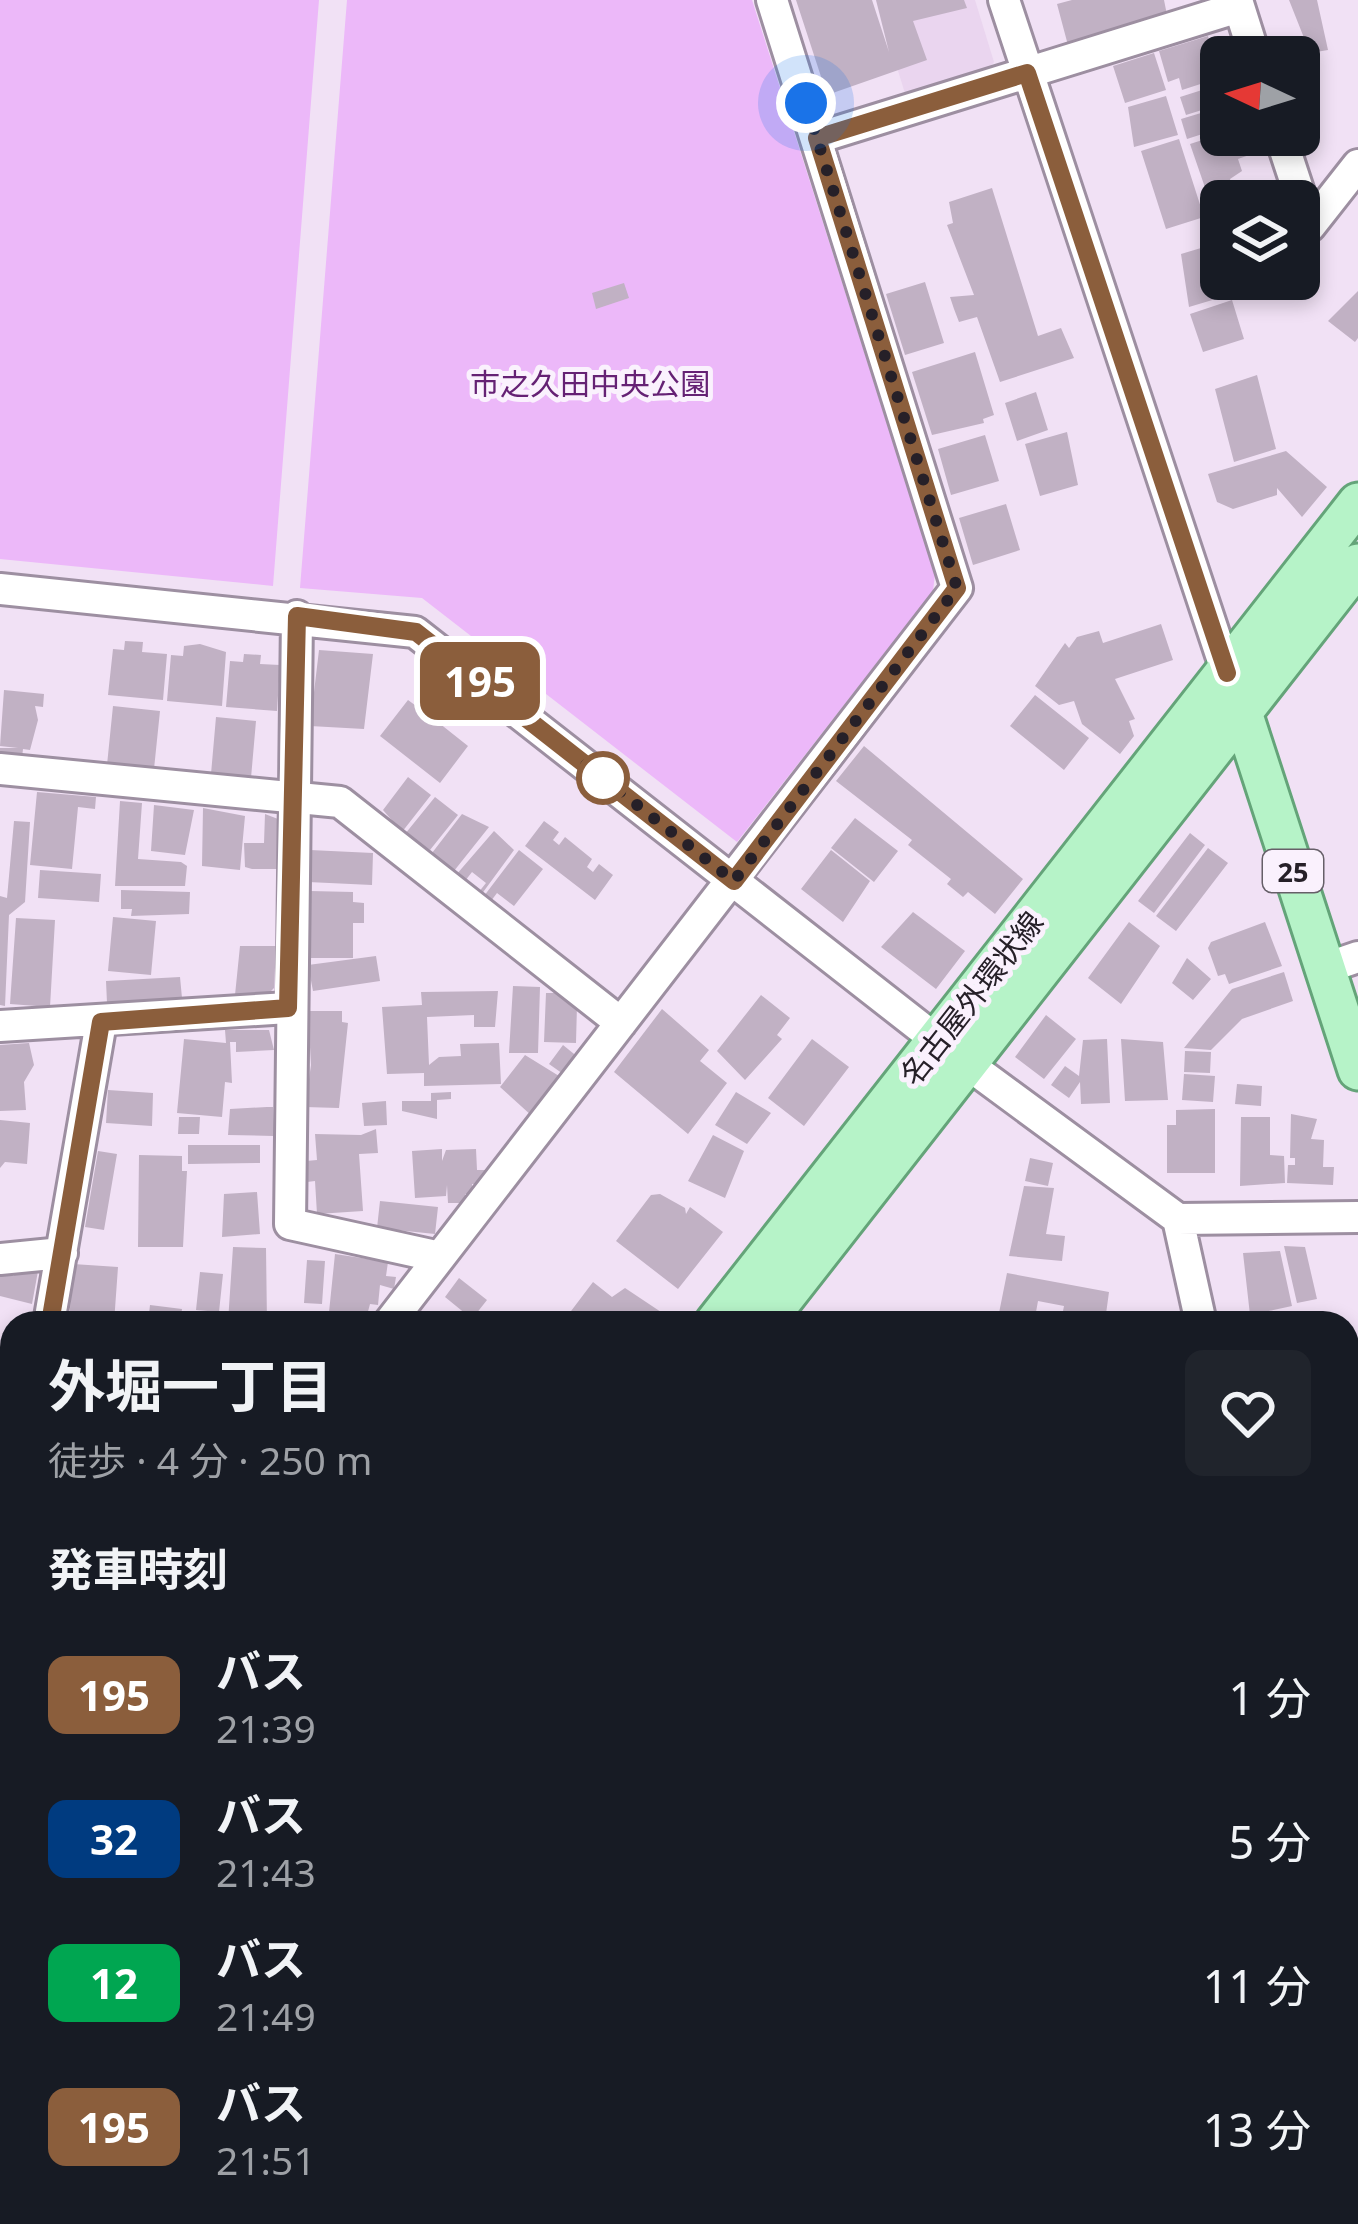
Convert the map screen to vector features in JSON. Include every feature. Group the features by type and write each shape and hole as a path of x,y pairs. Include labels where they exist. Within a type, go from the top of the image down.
{"main road":[{"name":"名古屋外環状線","path":"772,1311 952,1052 1227,673 1358,503"},
{"name":"名古屋外環状線","path":"725,1311 1243,711 1358,564"},
{"name":"25","path":"1227,673 1341,963 1358,1070"}],"street":[{"path":"398,1311 957,588 772,0"},
{"path":"1004,0 1227,673"},
{"path":"817,138 1238,3 1248,36"},
{"path":"1287,156 1310,226 1358,164"},
{"path":"0,589 297,616 416,632 952,1052 1178,1219 1358,1217"},
{"path":"297,616 288,1008 290,1224 440,1257"},
{"path":"0,769 340,802 621,1023"},
{"path":"0,1026 288,1008"},
{"path":"52,1311 101,1022"},
{"path":"1178,1219 1198,1311"},
{"path":"0,1258 62,1253"}],"shaded area":[{"path":"876,0 975,0 994,62 980,80 908,103"}],"green space":[{"path":"0,0 319,0 273,586 0,559"},
{"name":"市之久田中央公園","path":"347,0 752,0 935,574 933,591 737,842 422,598 300,588"}],"building":[{"path":"796,0 872,0 889,52 876,0 964,0 967,8 913,21 927,60 827,95"},
{"path":"1164,0 1168,20 1069,49 1057,4"},
{"path":"1289,0 1317,0 1328,50 1320,51 1320,36 1303,36"},
{"path":"1200,38 1200,84 1182,90 1179,78 1168,82 1159,51"},
{"path":"1154,53 1166,90 1125,103 1113,66"},
{"path":"1200,91 1200,111 1186,115 1180,97"},
{"path":"1166,96 1178,135 1134,147 1128,107"},
{"path":"1200,113 1200,135 1187,139 1181,119"},
{"path":"1179,139 1200,218 1166,229 1141,151"},
{"path":"1200,141 1200,156 1246,156 1238,159 1242,171 1230,180 1202,180 1190,144"},
{"path":"992,188 1038,336 1061,328 1074,358 1000,382 977,317 959,322 954,309 950,297 974,295 947,225 953,223 949,202"},
{"path":"1200,248 1200,300 1212,300 1189,307 1181,254"},
{"path":"925,282 944,343 905,355 886,294"},
{"path":"624,283 629,298 596,309 592,293"},
{"path":"1358,291 1358,338 1355,342 1328,321"},
{"path":"1232,300 1244,339 1203,352 1190,314"},
{"path":"975,352 994,415 983,419 984,423 932,435 912,372"},
{"path":"1257,375 1276,449 1234,462 1215,389"},
{"path":"1036,392 1048,430 1017,441 1005,403"},
{"path":"1067,432 1078,485 1040,496 1025,444"},
{"path":"985,435 999,481 951,495 938,449"},
{"path":"1286,451 1327,487 1302,517 1277,488 1277,495 1233,509 1217,502 1208,474"},
{"path":"1006,504 1020,550 973,565 959,518"},
{"path":"1161,624 1173,660 1115,679 1135,719 1129,721 1134,736 1120,754 1082,724 1074,701 1059,705 1035,686 1065,643 1069,648 1077,637 1099,631 1103,643"},
{"path":"125,641 143,642 142,652 167,654 163,700 108,695 113,649 124,650"},
{"path":"200,644 226,652 222,706 167,701 171,655 183,656 184,646"},
{"path":"319,650 373,654 364,729 310,726"},
{"path":"244,654 261,655 260,664 280,665 277,711 226,707 230,661 243,662"},
{"path":"4,690 44,694 43,707 35,706 38,720 30,750 23,749 22,758 0,756 0,748 18,748 0,746"},
{"path":"1035,695 1089,738 1064,770 1010,726"},
{"path":"408,700 423,711 428,704 444,717 439,723 468,746 440,783 380,736"},
{"path":"113,706 160,711 154,769 107,765"},
{"path":"216,717 256,721 251,778 211,774"},
{"path":"864,746 1023,879 995,914 968,892 963,897 947,884 951,879 908,845 912,840 836,781"},
{"path":"408,777 431,795 402,832 383,810"},
{"path":"37,792 96,797 95,809 78,807 72,869 30,865"},
{"path":"435,797 458,815 430,850 405,834"},
{"path":"120,801 142,803 138,859 181,862 187,866 185,886 115,886"},
{"path":"154,805 194,810 185,855 151,851"},
{"path":"203,808 245,816 240,870 202,866"},
{"path":"265,814 278,819 277,869 245,867 244,843 264,843"},
{"path":"462,814 489,827 454,871 432,853"},
{"path":"855,818 898,851 874,882 831,848"},
{"path":"14,821 30,822 25,902 9,915 5,1006 0,1005 0,896 7,898"},
{"path":"544,821 559,832 553,840 559,845 565,837 592,859 587,867 593,872 599,864 613,875 595,900 525,846"},
{"path":"494,831 514,850 481,895 486,883 472,872 465,881 456,875"},
{"path":"1190,833 1205,845 1154,913 1138,901"},
{"path":"1208,848 1228,863 1176,931 1156,916"},
{"path":"310,850 373,853 372,885 308,882"},
{"path":"519,850 543,869 514,906 497,893 491,901 484,896"},
{"path":"831,850 870,881 843,922 801,889"},
{"path":"40,870 101,874 99,902 38,898"},
{"path":"121,890 190,892 189,914 131,916 132,909 121,909"},
{"path":"310,891 353,892 353,902 364,903 364,923 353,923 353,958 308,958"},
{"path":"913,912 965,951 936,989 881,947"},
{"path":"113,917 156,921 151,975 108,971"},
{"path":"16,918 55,920 50,1007 10,1004"},
{"path":"1129,922 1160,946 1121,1004 1088,978"},
{"path":"1265,922 1282,966 1229,984 1225,974 1218,976 1208,948 1211,942"},
{"path":"240,946 276,946 274,988 269,993 235,995"},
{"path":"376,956 380,981 313,991 308,965"},
{"path":"1187,958 1211,979 1193,1000 1172,983"},
{"path":"1284,972 1293,1001 1242,1019 1211,1050 1184,1048 1232,989"},
{"path":"180,977 182,998 107,1003 106,981"},
{"path":"513,986 540,987 538,1053 509,1053"},
{"path":"498,991 495,1027 474,1027 474,1015 427,1017 429,1065 439,1057 461,1056 460,1044 499,1043 501,1084 424,1086 424,1073 387,1074 382,1007 422,1005 421,992"},
{"path":"546,993 561,993 577,1005 576,1043 544,1042"},
{"path":"761,995 790,1018 777,1035 782,1039 745,1080 717,1051"},
{"path":"662,1009 709,1050 700,1061 727,1083 688,1134 614,1072"},
{"path":"308,1011 342,1011 342,1022 348,1023 339,1108 305,1107 311,1065"},
{"path":"1046,1015 1076,1039 1044,1079 1015,1057"},
{"path":"225,1030 269,1030 274,1050 236,1052 236,1042 230,1042 232,1083 225,1082 222,1117 177,1113 184,1039 226,1043"},
{"path":"812,1039 849,1067 804,1126 768,1098"},
{"path":"1107,1039 1110,1103 1081,1104 1080,1082 1069,1098 1051,1085 1065,1066 1079,1076 1083,1040"},
{"path":"1121,1039 1163,1042 1168,1100 1125,1101"},
{"path":"29,1043 34,1065 24,1082 26,1110 0,1111 0,1045"},
{"path":"563,1045 579,1058 566,1076 549,1064"},
{"path":"1185,1051 1211,1052 1210,1073 1184,1072"},
{"path":"525,1055 559,1076 532,1116 500,1087"},
{"path":"1184,1074 1215,1076 1213,1102 1182,1100"},
{"path":"1237,1084 1262,1086 1261,1106 1235,1104"},
{"path":"108,1090 153,1093 152,1126 106,1123"},
{"path":"451,1092 451,1099 437,1100 437,1119 402,1111 402,1101 431,1101 431,1093"},
{"path":"736,1092 771,1113 747,1144 715,1125"},
{"path":"386,1101 387,1125 364,1126 362,1103"},
{"path":"273,1107 274,1136 228,1135 230,1109"},
{"path":"1215,1109 1215,1173 1167,1173 1167,1125 1176,1125 1176,1110"},
{"path":"1291,1114 1317,1119 1311,1139 1324,1140 1323,1167 1334,1167 1333,1185 1287,1183 1288,1165 1295,1165 1295,1158 1290,1158"},
{"path":"179,1117 200,1117 199,1134 178,1134"},
{"path":"1241,1117 1270,1117 1270,1155 1284,1156 1285,1183 1240,1186"},
{"path":"0,1120 30,1123 27,1164 5,1162 0,1168"},
{"path":"376,1129 378,1153 359,1154 363,1211 317,1214 315,1181 307,1182 306,1161 317,1160 315,1134 361,1135"},
{"path":"713,1135 744,1151 725,1198 688,1181"},
{"path":"188,1145 260,1145 260,1163 188,1164"},
{"path":"442,1149 442,1161 446,1150 476,1149 477,1170 490,1170 480,1184 472,1184 473,1194 465,1194 465,1203 448,1203 447,1185 446,1196 415,1198 412,1151"},
{"path":"98,1151 117,1154 104,1230 85,1227"},
{"path":"139,1155 182,1156 182,1171 187,1171 183,1247 138,1247"},
{"path":"1030,1158 1053,1163 1048,1186 1025,1181"},
{"path":"1024,1186 1054,1188 1046,1234 1065,1236 1062,1261 1009,1256"},
{"path":"257,1192 260,1234 222,1237 224,1194"},
{"path":"660,1194 685,1208 686,1214 690,1207 723,1232 678,1289 616,1241 651,1195"},
{"path":"380,1201 438,1207 435,1234 377,1228"},
{"path":"1284,1246 1305,1247 1317,1299 1297,1303"},
{"path":"233,1247 266,1248 267,1311 229,1311"},
{"path":"1280,1251 1292,1306 1250,1311 1243,1253"},
{"path":"335,1254 388,1262 386,1276 396,1277 394,1289 380,1285 378,1305 370,1304 368,1311 329,1311"},
{"path":"307,1260 325,1261 322,1304 304,1303"},
{"path":"73,1264 118,1267 115,1311 70,1311"},
{"path":"14,1270 38,1271 32,1304 0,1296 0,1275 14,1276"},
{"path":"200,1272 223,1274 219,1311 196,1310"},
{"path":"1007,1273 1109,1292 1106,1311 1063,1311 1064,1306 1038,1301 1036,1311 999,1311"},
{"path":"459,1278 487,1300 478,1311 462,1311 445,1297"},
{"path":"593,1282 612,1297 625,1288 660,1311 571,1311"},
{"path":"150,1305 182,1309 182,1311 149,1311"}],"bus line":[{"name":"195","path":"52,1311 101,1022 288,1008 297,616 416,632 734,881 957,588 817,138 1027,73 1227,673"}],"route":[{"path":"603,778 586,765 734,881 957,588 806,103"}]}
